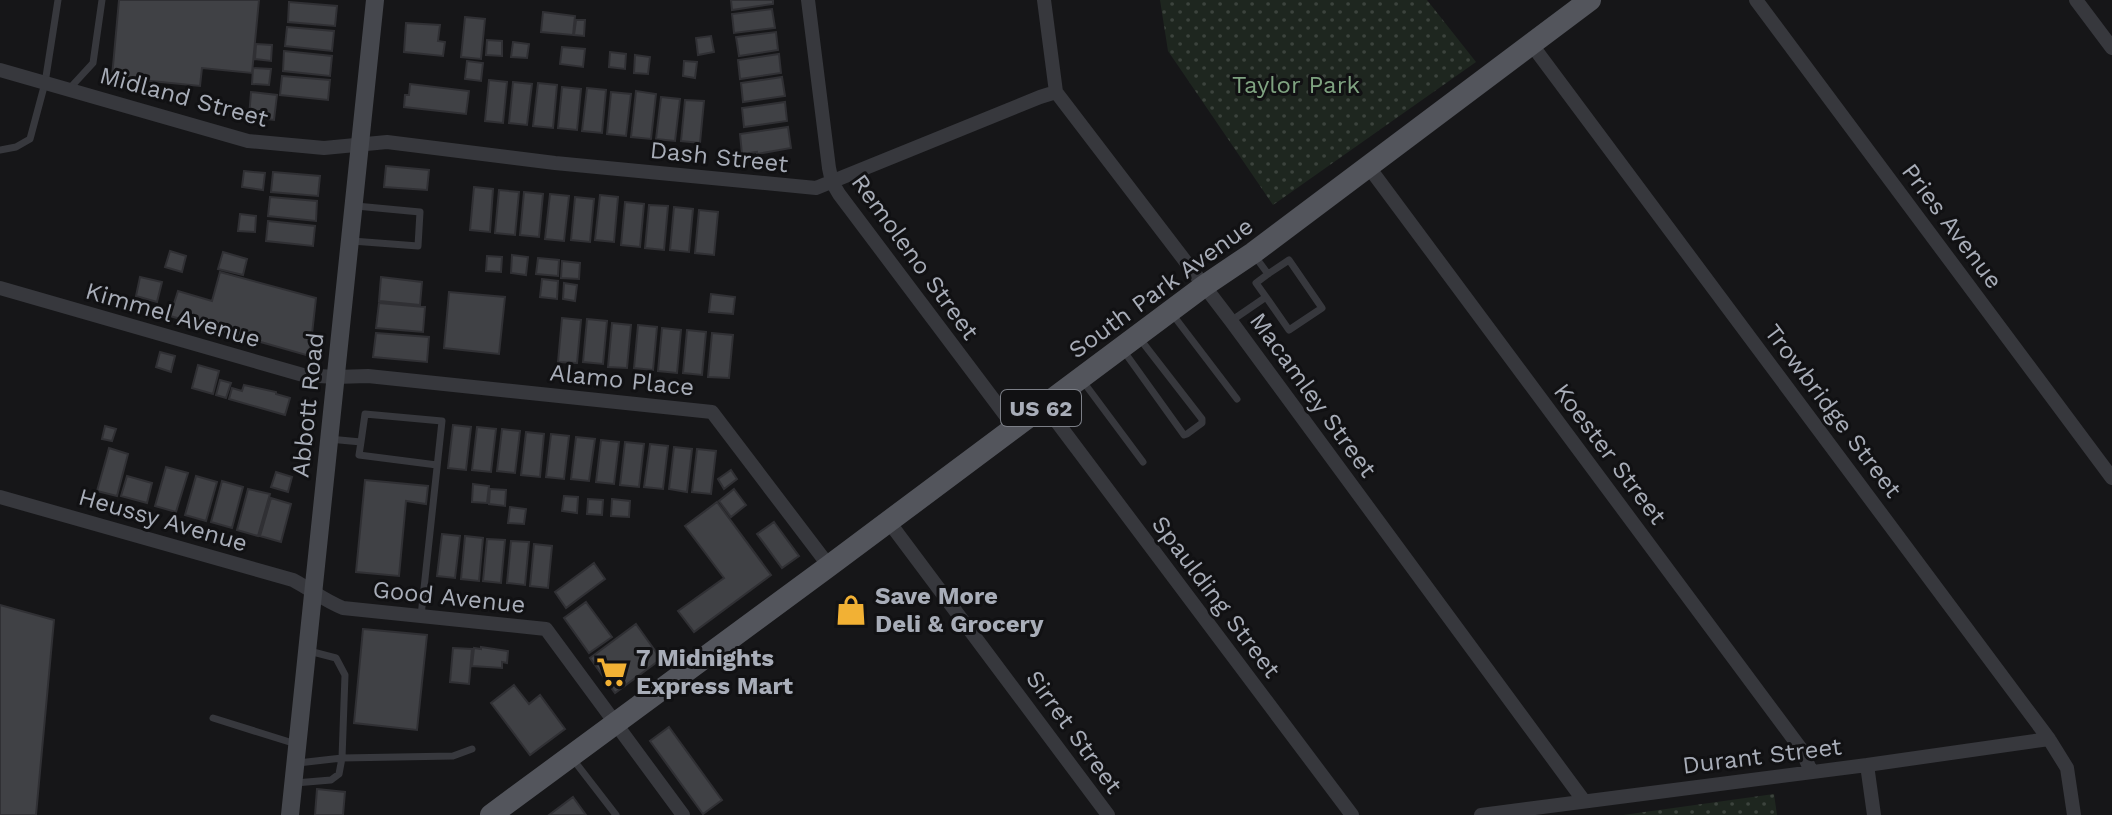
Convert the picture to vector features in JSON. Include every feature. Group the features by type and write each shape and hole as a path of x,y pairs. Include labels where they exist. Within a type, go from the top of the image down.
{"main road":[{"name":"South Park Avenue","path":"491,815 1204,286 1253,253 1590,0"}],"street":[{"name":"Abbott Road","path":"290,815 375,0"},
{"name":"Remoleno Street","path":"808,0 832,182 1015,428"},
{"name":"Macamley Street","path":"1044,0 1056,92 1231,321 1584,801"},
{"name":"Pries Avenue","path":"1756,0 2112,478"},
{"path":"2076,0 2112,48"},
{"name":"Trowbridge Street","path":"1532,45 2049,739 2067,768 2074,815"},
{"name":"Midland Street","path":"0,70 248,141 324,148 360,145"},
{"name":"Dash Street","path":"360,145 387,142 555,163 816,188 1056,92"},
{"name":"Koester Street","path":"1368,166 1801,749 1811,771"},
{"name":"Kimmel Avenue","path":"0,288 303,375 335,377"},
{"name":"Alamo Place","path":"335,377 368,376 712,412 829,566"},
{"name":"Spaulding Street","path":"1045,406 1352,815"},
{"name":"Heussy Avenue","path":"0,497 293,580 313,590"},
{"name":"Sirret Street","path":"889,522 1108,815"},
{"name":"Good Avenue","path":"313,590 327,602 343,608 546,629 683,815"},
{"name":"Durant Street","path":"1483,815 2049,739"},
{"path":"1867,765 1874,815"}],"lane":[{"path":"0,150 16,147 30,139 45,83 58,0"},
{"path":"69,90 93,63 102,0"},
{"path":"350,241 418,246 420,212 354,206"},
{"path":"1273,238 1289,260 1322,308 1289,330 1256,283 1289,260"},
{"path":"1253,253 1268,274"},
{"path":"1231,321 1266,297"},
{"path":"1171,312 1237,399"},
{"path":"1130,342 1202,419 1202,423 1184,435 1130,342"},
{"path":"1081,378 1143,462"},
{"path":"421,616 442,421 365,414 359,455 437,465"},
{"path":"329,439 361,442"},
{"path":"294,783 331,780 339,774 342,758 345,675 336,658 307,651"},
{"path":"213,718 297,754 342,758 453,756 472,749"},
{"path":"571,756 616,815"}],"green space":[{"name":"Taylor Park","path":"1160,0 1427,0 1476,62 1273,205 1168,51"},
{"path":"1774,794 1777,815 1623,815"}],"building":[{"path":"119,0 259,0 252,73 202,68 200,86 112,77"},
{"path":"731,0 773,0 773,4 732,10"},
{"path":"289,2 337,6 335,26 288,22"},
{"path":"772,9 775,28 734,33 732,14"},
{"path":"543,12 575,16 573,35 541,32"},
{"path":"465,17 485,19 481,59 461,57"},
{"path":"576,20 585,20 584,36 574,35"},
{"path":"406,23 440,25 438,41 445,42 443,56 404,52"},
{"path":"287,27 334,31 332,51 285,46"},
{"path":"776,32 778,50 739,56 736,37"},
{"path":"711,36 714,52 698,55 696,38"},
{"path":"487,40 502,41 502,56 486,55"},
{"path":"513,42 529,44 527,58 511,57"},
{"path":"256,44 272,45 271,61 255,59"},
{"path":"562,47 585,49 583,67 560,64"},
{"path":"284,51 332,56 330,76 283,71"},
{"path":"610,52 626,54 625,69 609,67"},
{"path":"779,54 781,73 740,79 738,60"},
{"path":"635,55 650,57 648,74 634,73"},
{"path":"467,61 483,63 481,81 465,79"},
{"path":"684,61 697,62 695,78 683,76"},
{"path":"253,68 271,69 269,85 252,84"},
{"path":"282,76 330,80 328,100 280,95"},
{"path":"782,77 785,96 743,102 741,83"},
{"path":"489,80 507,82 503,123 485,121"},
{"path":"513,82 532,84 527,125 509,123"},
{"path":"538,83 557,85 553,128 533,126"},
{"path":"410,84 469,91 466,114 404,107"},
{"path":"562,87 581,89 577,130 558,128"},
{"path":"587,88 606,90 602,133 582,131"},
{"path":"636,91 656,94 651,139 631,137"},
{"path":"251,92 277,95 274,120 249,117"},
{"path":"611,92 631,94 626,136 607,134"},
{"path":"661,97 680,99 675,141 656,139"},
{"path":"685,100 704,101 700,143 681,141"},
{"path":"785,102 787,121 744,127 742,108"},
{"path":"788,127 791,148 742,154 740,134"},
{"path":"386,166 429,170 427,190 384,187"},
{"path":"244,171 265,173 263,190 242,187"},
{"path":"273,172 320,176 318,196 271,192"},
{"path":"474,187 493,189 490,232 470,230"},
{"path":"499,190 519,192 515,235 495,233"},
{"path":"524,192 543,194 539,237 520,235"},
{"path":"550,194 569,196 564,241 545,239"},
{"path":"600,195 618,197 614,242 595,240"},
{"path":"270,197 317,201 316,221 268,216"},
{"path":"575,197 594,199 590,242 571,240"},
{"path":"625,202 644,204 640,247 621,245"},
{"path":"649,205 668,206 664,250 645,248"},
{"path":"674,207 693,209 689,252 670,250"},
{"path":"699,210 718,212 714,255 695,253"},
{"path":"240,214 256,216 255,232 238,231"},
{"path":"268,221 315,226 313,246 266,241"},
{"path":"170,251 186,256 182,272 165,267"},
{"path":"223,252 247,259 243,275 218,269"},
{"path":"512,255 528,257 526,275 511,273"},
{"path":"487,256 502,257 501,272 486,271"},
{"path":"538,258 559,260 558,276 536,274"},
{"path":"562,261 580,263 579,279 561,278"},
{"path":"220,272 316,298 310,352 306,355 170,316 178,291 212,301"},
{"path":"140,277 162,282 157,302 136,296"},
{"path":"381,277 422,282 420,305 379,301"},
{"path":"542,279 558,281 557,299 540,297"},
{"path":"564,283 577,285 575,301 563,299"},
{"path":"449,292 505,297 499,354 444,348"},
{"path":"711,294 735,297 733,314 709,312"},
{"path":"379,303 425,307 423,332 376,328"},
{"path":"562,318 581,320 577,363 558,362"},
{"path":"587,319 607,321 603,364 583,362"},
{"path":"612,323 631,325 627,368 608,367"},
{"path":"638,325 657,327 653,370 634,368"},
{"path":"662,328 681,330 677,373 658,371"},
{"path":"687,330 706,332 702,375 683,373"},
{"path":"376,333 429,337 427,362 373,357"},
{"path":"712,333 733,335 729,378 708,377"},
{"path":"160,352 175,356 171,372 156,367"},
{"path":"198,365 219,371 213,394 192,388"},
{"path":"220,380 231,383 226,398 216,395"},
{"path":"244,385 290,398 285,415 229,399 232,388 242,391"},
{"path":"453,425 471,427 466,470 448,468"},
{"path":"105,426 116,429 112,441 102,439"},
{"path":"477,427 496,429 491,472 472,470"},
{"path":"502,429 520,431 515,473 497,471"},
{"path":"526,432 544,434 540,477 521,475"},
{"path":"551,434 569,436 564,479 546,477"},
{"path":"576,437 595,439 589,481 571,479"},
{"path":"601,440 619,442 614,484 596,482"},
{"path":"625,442 644,444 639,487 620,485"},
{"path":"650,444 668,446 663,489 644,487"},
{"path":"674,447 692,449 687,492 669,489"},
{"path":"109,448 128,454 117,496 97,491"},
{"path":"697,449 716,451 711,494 692,492"},
{"path":"166,467 188,473 176,512 155,506"},
{"path":"731,470 737,479 724,489 718,479"},
{"path":"276,472 292,477 288,492 271,487"},
{"path":"127,476 152,483 147,503 121,496"},
{"path":"196,476 217,482 206,521 185,515"},
{"path":"365,480 428,486 426,504 406,501 399,576 356,572"},
{"path":"222,481 243,487 232,528 211,522"},
{"path":"473,484 489,486 487,503 472,502"},
{"path":"248,489 270,494 258,536 237,530"},
{"path":"490,489 506,490 505,506 489,504"},
{"path":"734,489 746,505 731,517 719,501"},
{"path":"564,496 578,497 577,513 562,511"},
{"path":"271,498 291,504 281,542 260,536"},
{"path":"588,499 603,500 602,515 587,514"},
{"path":"612,499 630,501 629,517 611,516"},
{"path":"717,502 771,575 694,632 678,611 724,578 685,526"},
{"path":"510,507 526,509 524,524 508,523"},
{"path":"774,522 799,556 782,568 757,534"},
{"path":"442,534 460,536 455,578 437,576"},
{"path":"465,536 483,538 479,581 461,579"},
{"path":"487,539 505,540 501,583 483,581"},
{"path":"511,541 529,542 525,585 507,583"},
{"path":"534,544 552,546 548,588 530,586"},
{"path":"594,563 605,579 566,608 555,592"},
{"path":"586,602 612,637 589,653 564,618"},
{"path":"0,605 54,620 36,815 0,815"},
{"path":"636,624 661,659 615,693 590,658"},
{"path":"363,629 427,635 417,730 354,723"},
{"path":"453,648 472,649 469,684 450,682"},
{"path":"474,648 508,651 507,663 502,662 502,668 472,666"},
{"path":"514,685 529,704 540,695 565,729 530,755 491,703"},
{"path":"669,727 722,800 703,814 650,741"},
{"path":"317,789 345,792 343,815 315,815"},
{"path":"573,797 586,815 549,815"}],"place":[{"name":"Save More Deli & Grocery","path":"851,610"},
{"name":"7 Midnights Express Mart","path":"612,672"}]}
